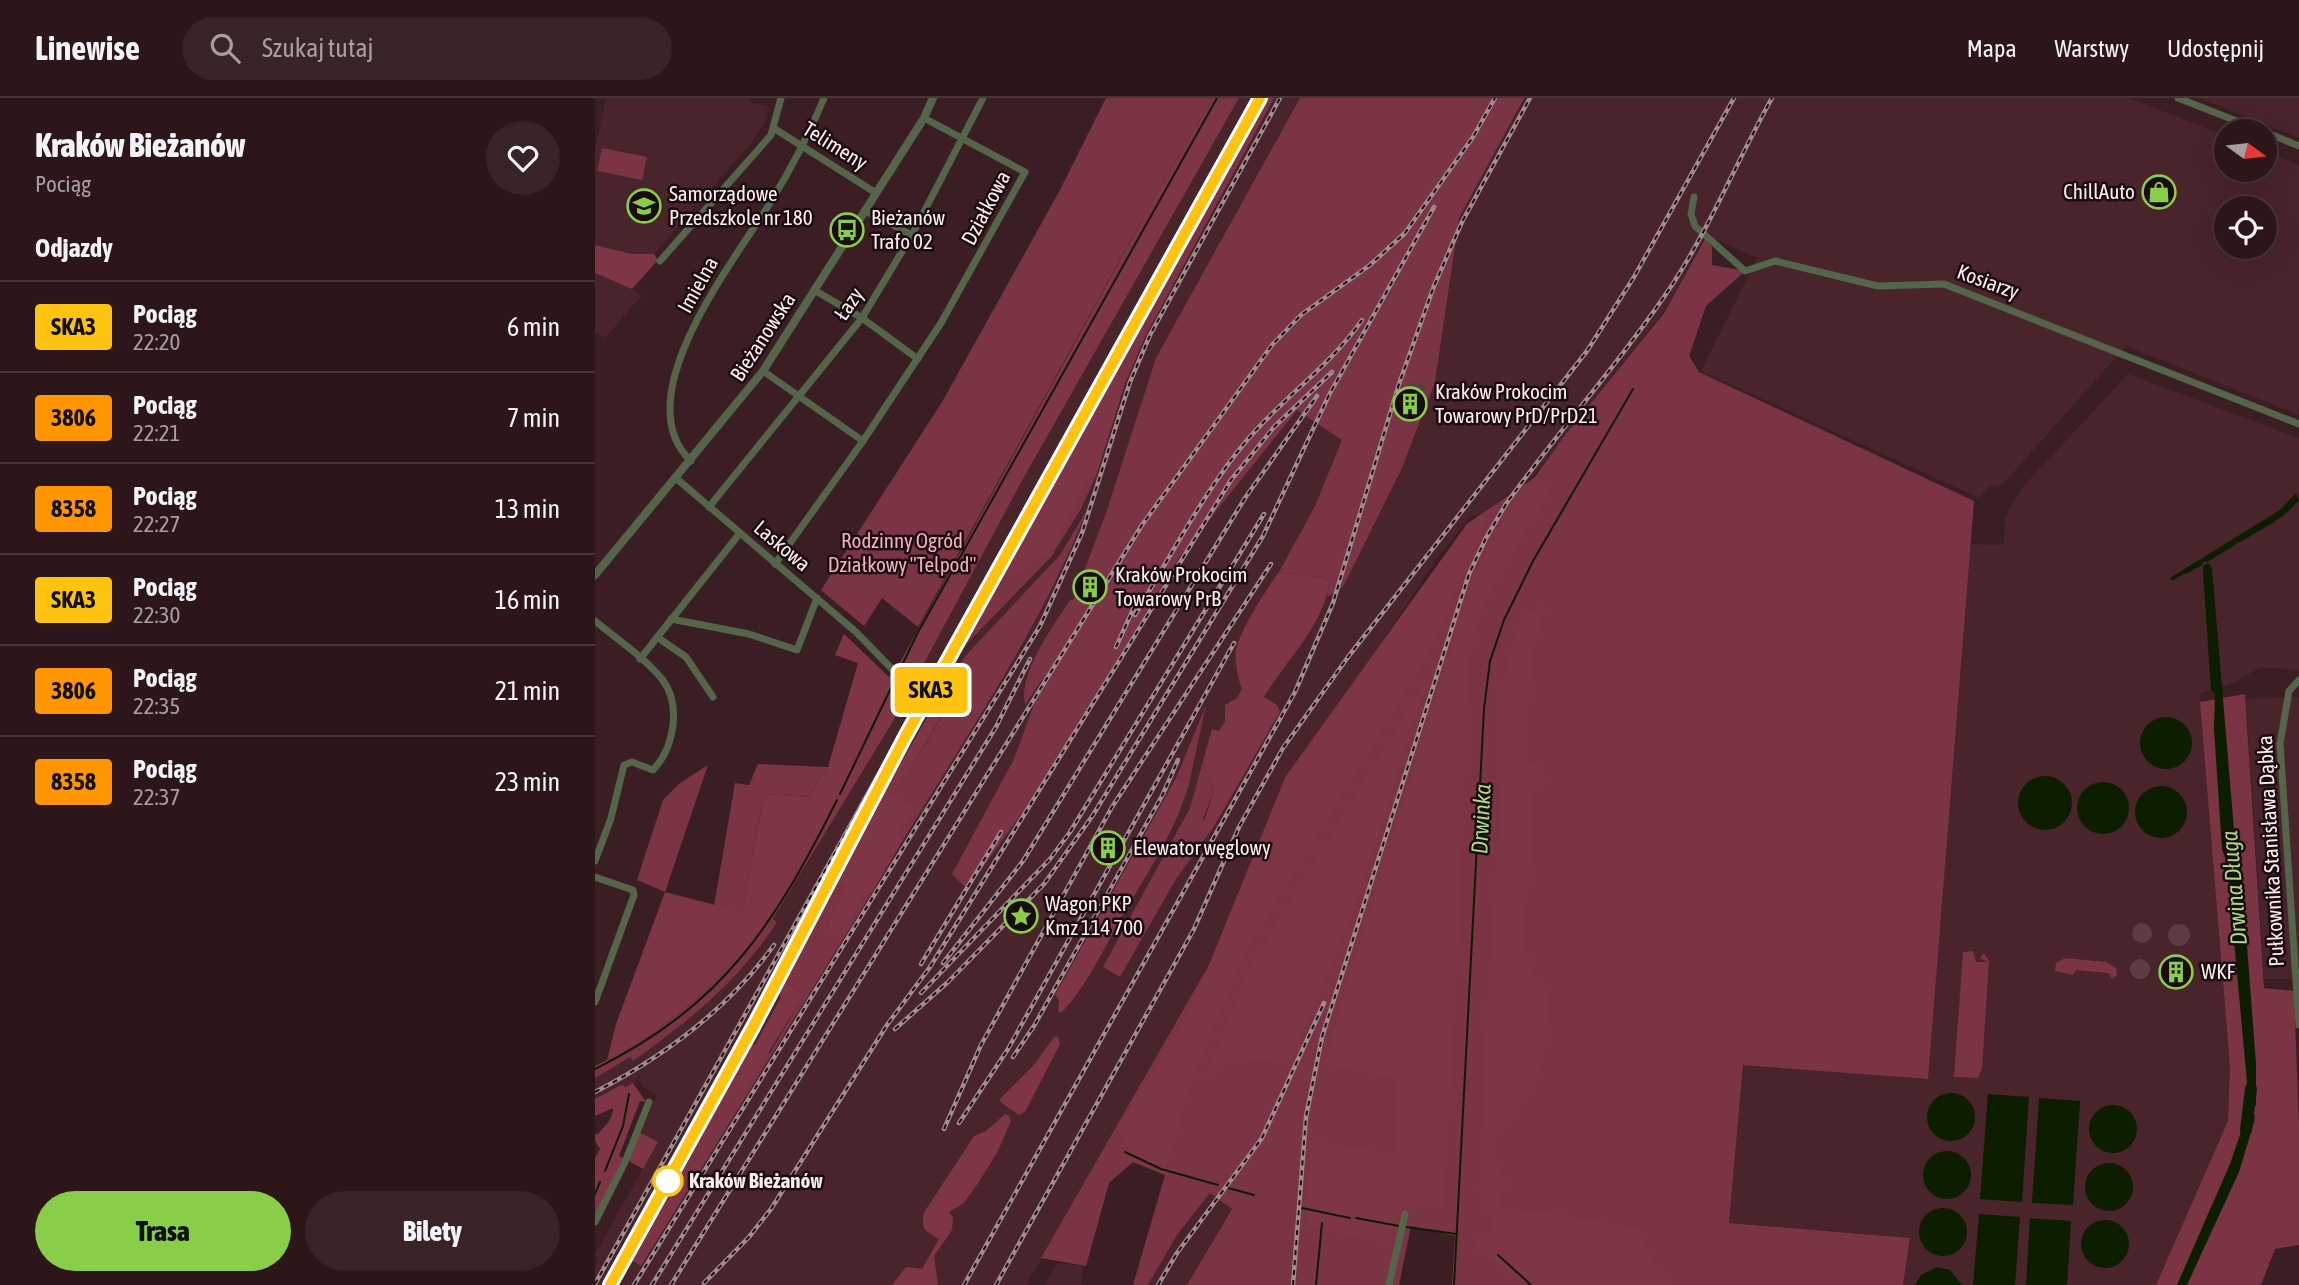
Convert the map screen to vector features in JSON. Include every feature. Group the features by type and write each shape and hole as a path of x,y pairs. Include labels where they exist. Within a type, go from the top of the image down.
{"street":[{"name":"Telimeny","path":"660,261 775,129 781,98"},
{"name":"Imielna","path":"691,461 683,452 672,429 670,405 674,380 706,304 771,202 803,146 824,98"},
{"name":"Bieżanowska","path":"595,575 764,371 924,118 933,98"},
{"name":"Łazy","path":"709,507 801,397 862,318 912,235 983,98"},
{"path":"2178,98 2230,119"},
{"name":"Działkowa","path":"775,564 918,359 958,295 1025,172 924,118"},
{"name":"Telimeny","path":"775,129 876,193"},
{"path":"2277,137 2299,146"},
{"name":"Kosiarzy","path":"1694,197 1691,214 1695,226 1745,271 1775,261 1878,286 1944,284 1984,297 2299,424"},
{"path":"865,211 912,235"},
{"path":"814,290 862,318 918,359"},
{"path":"764,371 863,441"},
{"name":"Laskowa","path":"677,479 856,632 893,670"},
{"path":"641,659 740,533"},
{"path":"671,619 749,634 797,650 817,598"},
{"path":"595,621 661,678 667,689 673,722 672,739 653,770 632,762 624,765 611,818 595,861"},
{"path":"657,637 686,657 713,697"},
{"name":"Pułkownika Stanisława Dąbka","path":"2299,680 2290,691 2280,744 2299,1025"},
{"path":"595,877 628,887 633,890 634,895 595,1002"},
{"path":"595,1222 625,1162 649,1102"},
{"path":"1389,1285 1405,1214"}],"shaded area":[{"path":"606,98 750,98 749,102 769,106 764,124 751,143 654,254 631,254 595,245 595,149"},
{"path":"1213,98 1239,98 1023,479 892,723 769,925 694,1001 641,1042 607,1060 616,1024 665,892 742,912 764,794 808,797 828,767 858,663 835,655 844,634 889,677 898,666 1158,191"},
{"path":"1239,98 2129,98 2214,131 2214,182 2277,182 2277,156 2299,165 2299,415 2126,346 2002,485 1988,487 1979,498 1701,371 1757,258 1706,235 1666,308 1534,475 1479,515 1469,518 1438,557 1376,651 1194,1002 1026,1285 595,1285 595,1265 599,1259 595,1254 658,1142 639,1132 657,1096 641,1086 639,1079 643,1070 633,1086 595,1101 595,1066 641,1042 694,1001 769,925 892,723 1023,479"},
{"path":"2199,98 2299,98 2299,138 2277,129 2277,119 2252,119"},
{"path":"595,245 631,254 654,254 658,260 632,289 595,273"},
{"path":"595,273 632,289 641,296 605,338 595,333"},
{"path":"2128,374 2299,438 2299,670 2260,667 2234,683 2200,693 2230,1067 2228,1122 2156,1285 1903,1285 1910,1238 1729,1223 1743,1064 1927,1079 1963,544 2003,545 2006,516 2022,488"},
{"path":"1110,377 1125,384 1096,476 1088,479 1056,548 1018,575 1005,563"},
{"path":"1535,477 1552,488 1483,604 1471,649 1467,694 1461,902 1444,1207 1400,1209 1388,1244 1306,1227 1311,1141 1396,1154 1397,1079 1325,1064 1341,1001 1473,578 1505,517"},
{"path":"1493,506 1429,654 1247,949 1191,1083 1165,1174 1133,1162 1117,1130 1194,1002 1285,778 1467,524"},
{"path":"1279,572 1324,578 1329,584 1325,600 1311,629 1264,697 1277,705 1280,712 1213,828 1207,831 1202,827 1214,791 1203,761 1212,729 1219,731 1225,721 1225,705 1237,698 1242,689 1236,656 1240,638"},
{"path":"1542,606 1546,607 1535,645 1530,684 1527,764 1541,766 1547,783 1532,794 1531,862 1523,937 1536,982 1549,987 1544,1060 1534,1090 1494,1136 1498,1167 1507,1182 1498,1208 1551,1213 1640,1228 1651,1259 1672,1285 1527,1285 1475,1249 1476,1237 1487,1239 1494,1218 1483,1213 1479,1187 1485,1033 1503,755 1503,683 1523,614"},
{"path":"953,672 962,675 957,684 959,686 901,785 889,784"},
{"path":"1431,672 1349,924 1292,1057 1223,1065 1204,1082 1248,970"},
{"path":"2299,697 2299,979 2264,979 2246,699"},
{"path":"1176,778 1189,784 1167,838 1086,980 1071,1002 1062,1012 1058,1012 1059,1000 1055,995"},
{"path":"885,789 915,809 900,833 903,840 849,925 828,934 826,929 845,885 835,880"},
{"path":"784,981 804,995 746,1089 738,1083 749,1056 781,997 778,991"},
{"path":"1054,1037 1058,1037 1060,1044 1025,1112 1019,1115 999,1101 1033,1066"},
{"path":"633,1083 646,1102 640,1101 619,1156 623,1158 595,1217 595,1158 600,1149 595,1141 595,1134 608,1122 613,1108 595,1116 595,1099 621,1085 626,1087"},
{"path":"1005,1114 1011,1121 997,1153 964,1203 949,1212 953,1217 952,1230 934,1256 938,1285 892,1285 906,1267 922,1269 939,1239 930,1234 923,1225 925,1211 974,1136 986,1131"},
{"path":"639,1132 658,1142 643,1169 629,1161"},
{"path":"1210,1193 1232,1209 1187,1285 1148,1285 1177,1235"},
{"path":"1056,1263 1083,1266 1081,1285 1045,1285"}],"green space":[{"name":"Rodzinny Ogród Działkowy \"Telpod\"","path":"1106,98 1213,98 1158,191 918,627 882,598 864,626 821,590 942,402 1060,190"},
{"path":"1262,98 1274,98 1145,337 1125,384 1110,377"},
{"path":"1300,98 1524,98 1459,218 1435,382 1402,468 1343,587 1327,597 1329,584 1324,578 1279,572 1315,506 1342,440 1297,410 1181,555 1035,795 967,889 952,874 1014,759 1044,677 1025,705 1027,679 1055,623 1070,600 1073,600 1106,513 1156,358"},
{"path":"602,148 647,157 642,180 597,171"},
{"path":"1705,239 1712,247 1712,265 1745,271 1706,306 1689,356 1699,372 1974,501 1928,1079 1743,1065 1729,1223 1910,1238 1903,1285 1452,1285 1455,1236 1411,1226 1399,1285 1187,1285 1232,1209 1210,1193 1177,1235 1148,1285 1133,1285 1165,1175 1133,1162 1109,1183 1086,1266 1041,1258 1210,963 1286,776 1467,524 1535,477 1562,439 1664,313"},
{"path":"1096,476 1081,509 1051,557 952,659 1005,563 1019,574 1056,548 1088,478"},
{"path":"1088,508 1049,595 1026,637 903,840 900,833 914,809 885,789 889,784 901,785 959,687 957,684 962,675 953,672 1060,555"},
{"path":"2245,694 2264,988 2294,991 2299,1128 2299,1245 2275,1249 2261,1285 2156,1285 2228,1121 2230,1067 2200,702"},
{"path":"1206,705 1189,784 1176,778"},
{"path":"1203,761 1214,791 1203,819 1207,830 1213,828 1176,879 1120,977 1103,967 1190,808"},
{"path":"758,764 828,767 808,797 764,794 742,913 714,906 735,783 749,785"},
{"path":"708,765 665,892 637,880 663,800 680,783"},
{"path":"835,880 845,885 826,929 849,925 862,901 873,891 641,1266 629,1259 751,1043 770,1053 804,995 784,981"},
{"path":"773,919 777,922 762,943 712,999 633,1061 630,1057 595,1078 595,1066 641,1042 694,1001"},
{"path":"1973,951 1976,962 1988,962 1980,958 1984,953 1989,961 1982,1069 1978,1078 1954,1077 1963,952"},
{"path":"2065,958 2106,962 2116,968 2117,975 2112,979 2108,973 2076,970 2073,975 2055,971 2056,963"}],"water":[{"path":"2296,493 2299,501 2283,516 2172,581 2170,578 2280,510"},
{"path":"2208,563 2212,568 2234,830 2239,841 2256,1064 2256,1106 2247,1104 2227,864 2222,849 2214,729 2215,694 2211,690 2203,572 2203,566"},
{"path":"2166,717 2176,719 2184,725 2190,733 2190,753 2184,761 2176,767 2166,769 2156,767 2148,761 2142,753 2140,743 2142,733 2148,725 2156,719"},
{"path":"2045,776 2064,784 2072,803 2064,822 2045,830 2026,822 2018,803 2026,784"},
{"path":"2103,782 2122,789 2129,808 2122,827 2103,834 2084,827 2077,808 2084,789"},
{"path":"2161,786 2180,793 2187,812 2180,831 2161,838 2142,831 2135,812 2142,793"},
{"path":"1951,1093 1968,1100 1975,1117 1968,1134 1951,1141 1934,1134 1927,1117 1934,1100"},
{"path":"1988,1094 2029,1097 2022,1202 1980,1199"},
{"path":"2039,1098 2080,1101 2073,1205 2032,1203"},
{"path":"2113,1105 2130,1112 2137,1129 2130,1146 2113,1153 2096,1146 2089,1129 2096,1112"},
{"path":"2245,1115 2255,1115 2239,1172 2187,1285 2177,1285 2230,1164"},
{"path":"1947,1151 1964,1158 1971,1175 1964,1192 1947,1199 1930,1192 1923,1175 1930,1158"},
{"path":"2109,1163 2126,1170 2133,1187 2126,1204 2109,1211 2092,1204 2085,1187 2092,1170"},
{"path":"1943,1208 1960,1215 1967,1232 1960,1249 1943,1256 1926,1249 1919,1232 1926,1215"},
{"path":"1979,1214 2020,1217 2015,1285 1973,1285"},
{"path":"2030,1218 2071,1221 2067,1285 2026,1285"},
{"path":"2105,1220 2122,1227 2129,1244 2122,1261 2105,1268 2088,1261 2081,1244 2088,1227"},
{"path":"1937,1267 1950,1270 1962,1285 1915,1285 1921,1275"}],"building":[{"name":"Kraków Prokocim Towarowy PrD/PrD21","path":"1412,380 1426,387 1424,394 1418,392 1412,413 1417,415 1415,423 1401,419"},
{"name":"WKF","path":"2138,923 2146,923 2152,933 2146,943 2138,943 2132,937 2132,929"},
{"name":"WKF","path":"2179,924 2187,927 2190,935 2187,943 2179,946 2171,943 2168,935 2171,927"},
{"name":"WKF","path":"2136,959 2144,959 2150,969 2144,979 2136,979 2130,973 2130,965"},
{"name":"WKF","path":"2176,961 2184,964 2187,972 2184,980 2176,983 2168,980 2165,972 2168,964"}],"waterway":[{"path":"840,794 917,634 1217,98"},
{"name":"Drwinka","path":"1454,1285 1484,709 1490,661 1504,620 1533,561 1633,389"},
{"path":"2240,541 2274,521"},
{"path":"2207,561 2235,544"},
{"path":"2186,573 2202,564"},
{"path":"595,1069 640,1044 679,1017 712,988 741,957 791,885 837,800"},
{"name":"Drwina Długa","path":"2246,1130 2251,1089"},
{"path":"605,1171 623,1126 629,1094"},
{"path":"1125,1152 1161,1169 1218,1185"},
{"path":"595,1194 600,1182"},
{"path":"1228,1188 1254,1195"},
{"path":"1302,1208 1350,1218"},
{"path":"1356,1218 1399,1226"},
{"path":"1316,1285 1322,1223"},
{"path":"1406,1227 1456,1234"},
{"path":"1498,1255 1531,1285"}],"railway":[{"path":"595,1284 1255,98"},
{"path":"634,1285 1040,626 1082,533 1130,382 1150,335 1280,98"},
{"path":"671,1285 1142,525 1272,345 1301,315 1370,265 1405,233 1473,137 1495,98"},
{"path":"964,1285 1295,692 1333,603 1399,384 1434,286 1462,222 1530,98"},
{"path":"996,1285 1194,929 1239,827 1283,748 1348,657 1587,351 1634,277 1734,98"},
{"path":"1293,1285 1306,1117 1322,1037 1469,574 1506,504 1634,339 1674,282 1701,237 1772,98"},
{"path":"895,1029 948,982 1044,884 1093,815 1263,536 1329,395 1434,207"},
{"path":"1135,615 1232,458 1262,424 1336,352 1362,320"},
{"path":"704,1283 749,1237 771,1209 887,1025 930,967 1231,480 1274,427 1332,372"},
{"path":"943,963 1023,861 1245,498 1317,396"},
{"path":"921,993 1050,859 1070,832 1264,514"},
{"path":"944,1129 981,1045 1112,807 1271,564"},
{"path":"1116,647 1136,603"},
{"path":"959,1123 1008,1049 1234,643"},
{"path":"652,1285 996,727 1030,659"},
{"path":"1013,1057 1034,1026 1163,794 1178,760"},
{"path":"921,964 1001,832"},
{"path":"610,1285 739,1053 806,925"},
{"path":"595,1092 646,1063 693,1029 736,990 774,945"},
{"path":"1158,1285 1177,1253 1262,1138 1324,1003"}],"train":[{"name":"SKA3","path":"610,1285 753,1027 905,737 1260,98"}],"place":[{"name":"ChillAuto","path":"2159,192"},
{"name":"Samorządowe Przedszkole nr 180","path":"644,206"},
{"name":"Bieżanów Trafo 02","path":"847,230"},
{"name":"Kraków Prokocim Towarowy PrD/PrD21","path":"1410,404"},
{"name":"Kraków Prokocim Towarowy PrB","path":"1090,587"},
{"name":"Elewator węglowy","path":"1108,848"},
{"name":"Wagon PKP Kmz 114 700","path":"1021,916"},
{"name":"WKF","path":"2176,972"},
{"name":"Kraków Bieżanów","path":"668,1181"}]}
